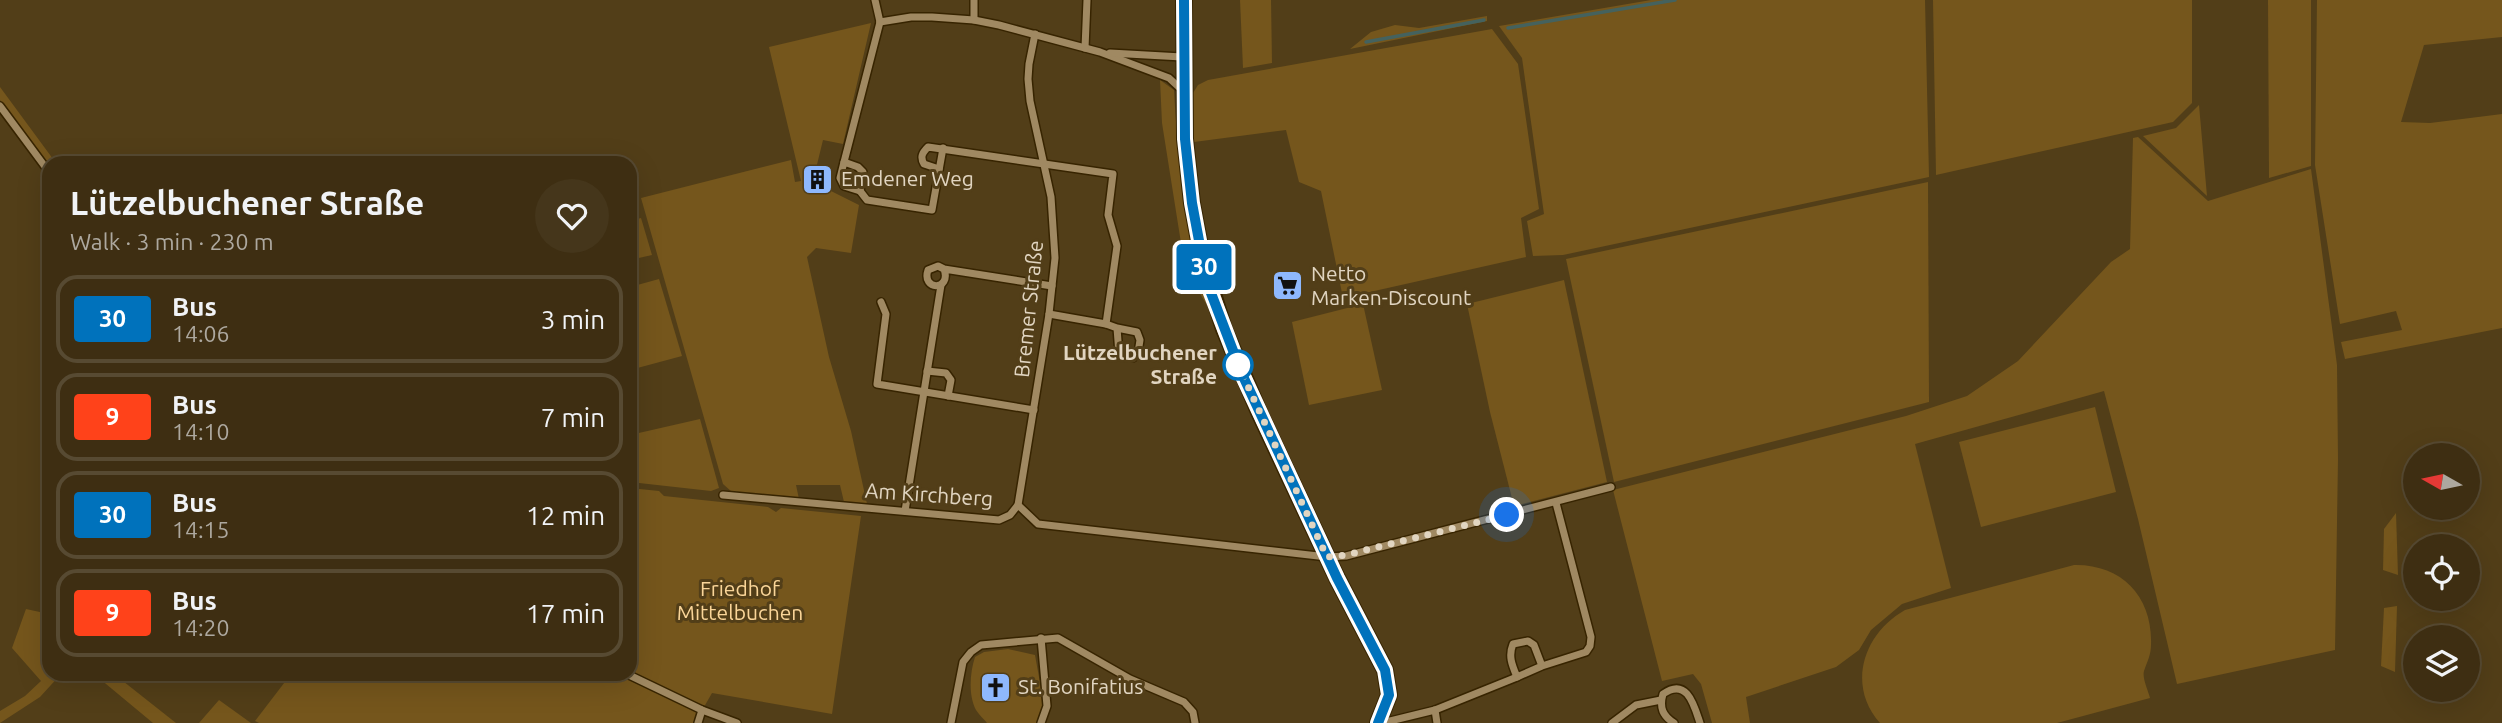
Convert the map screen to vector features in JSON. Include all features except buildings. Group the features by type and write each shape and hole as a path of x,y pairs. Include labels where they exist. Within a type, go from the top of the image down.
{"main road":[{"path":"1184,0 1182,57 1185,139 1192,203 1211,293 1242,374 1388,680 1387,704 1380,723"}],"street":[{"path":"875,0 880,22 840,178 844,186 860,191 867,200 932,210 943,148"},
{"path":"974,0 974,20"},
{"path":"1085,48 1087,0"},
{"path":"880,22 911,17 974,20 1100,52 1168,78 1183,91"},
{"name":"Bremer Straße","path":"1017,505 1049,314 1055,226 1030,101 1029,64 1035,34"},
{"path":"1100,52 1182,57"},
{"path":"0,106 42,163"},
{"path":"939,169 924,164 922,153 928,147 1113,174 1108,215 1117,246 1105,324"},
{"path":"844,162 863,172 860,191"},
{"path":"941,285 934,286 929,283 926,276 932,267 1052,286"},
{"path":"905,511 941,285 945,281 944,269"},
{"path":"881,302 886,314 877,384 1034,410"},
{"path":"1049,314 1137,332 1140,340 1138,353 1133,358 1119,354 1116,328"},
{"path":"927,371 946,373 951,380 948,396"},
{"name":"Am Kirchberg","path":"723,495 999,520 1010,515 1017,505 1038,524 1327,557 1346,555 1611,487"},
{"path":"1380,723 1435,710 1542,666 1586,652 1591,637 1556,503"},
{"path":"1041,638 1047,706 1041,723"},
{"path":"951,723 963,662 971,652 981,645 1041,638 1065,640 1130,679 1184,702 1192,712 1195,723"},
{"path":"1517,677 1510,652 1513,644 1528,640 1534,645 1542,666"},
{"path":"637,679 702,710 737,723"},
{"path":"1674,723 1664,715 1661,700 1666,691 1685,692 1693,701 1700,723"},
{"path":"1612,723 1636,705 1661,700"},
{"path":"698,723 702,710"},
{"path":"1435,710 1437,723"}],"green space":[{"path":"1240,0 1271,0 1272,63 1243,68"},
{"path":"1651,0 1925,0 1929,177 1563,255 1533,256 1527,221 1544,214 1522,58 1499,26"},
{"path":"1933,0 2192,0 2192,103 2173,122 1936,175"},
{"path":"2268,0 2311,0 2311,166 2269,178"},
{"path":"2317,0 2502,0 2502,37 2424,45 2401,122 2430,123 2502,114 2502,328 2345,359 2341,342 2402,330 2396,311 2340,324 2315,165"},
{"path":"1487,16 1487,21 1350,49 1371,32 1395,25 1419,28"},
{"path":"871,23 843,144 823,140 812,185 859,205 851,253 816,248 807,257 829,357 851,431 867,504 844,502 840,485 796,485 799,499 732,492 723,484 641,198 791,160 795,182 801,181 769,47"},
{"path":"1492,29 1518,64 1539,209 1521,218 1526,257 1343,298 1321,191 1299,182 1286,130 1194,142 1193,93 1198,85 1208,80"},
{"path":"1160,80 1174,90 1185,201 1195,256 1210,310 1194,284 1181,243 1162,123"},
{"path":"0,87 51,156 42,156 0,100"},
{"path":"2199,105 2207,196 2143,136 2176,128"},
{"path":"2138,137 2208,201 2311,169 2337,365 2335,650 2177,684 2104,391 1915,444 1951,588 1902,604 1871,630 1859,650 1836,667 1746,697 1750,723 1712,723 1701,684 1693,674 1662,681 1613,490 1906,416 1967,396 2018,361 2111,262 2130,249 2133,138"},
{"path":"1928,182 1929,402 1614,482 1566,259"},
{"path":"641,218 652,255 637,258 637,219"},
{"path":"659,279 682,356 637,368 637,285"},
{"path":"1564,280 1607,482 1514,506 1467,304"},
{"path":"1363,304 1382,390 1309,405 1292,322"},
{"path":"2095,407 2116,492 1981,527 1959,442"},
{"path":"700,419 719,488 711,491 637,483 637,433"},
{"name":"Friedhof Mittelbuchen","path":"637,489 659,491 664,496 768,507 776,512 781,508 861,516 832,714 712,693 704,707 637,675"},
{"path":"2396,513 2398,575 2383,570 2384,529"},
{"path":"2074,565 2107,570 2120,577 2140,598 2147,612 2150,628 2151,649 2144,681 2150,698 2057,723 1880,723 1864,693 1862,677 1870,646 1891,620 1905,610"},
{"path":"2397,606 2395,672 2381,666 2384,608"},
{"path":"26,609 42,612 42,681 55,681 40,697 0,723 0,711 25,696 41,681 12,648"},
{"path":"1008,649 1035,655 1044,705 1038,723 987,723 973,704 971,684 975,657 984,652"},
{"path":"102,681 123,681 176,723 153,723"},
{"path":"286,681 636,681 697,710 694,723 255,721"},
{"path":"219,700 251,723 199,723"}],"waterway":[{"path":"1508,28 1675,0"},
{"path":"1366,42 1484,20"}],"bus line":[{"name":"30","path":"1184,0 1182,57 1185,139 1197,233 1211,293 1273,445 1385,670 1389,695 1378,723"}],"place":[{"name":"Emdener Weg","path":"818,179"},
{"name":"Netto Marken-Discount","path":"1288,286"},
{"name":"Lützelbuchener Straße","path":"1238,365"},
{"name":"St. Bonifatius","path":"995,687"}],"route":[{"path":"1238,365 1327,557 1346,555 1507,515"}]}
